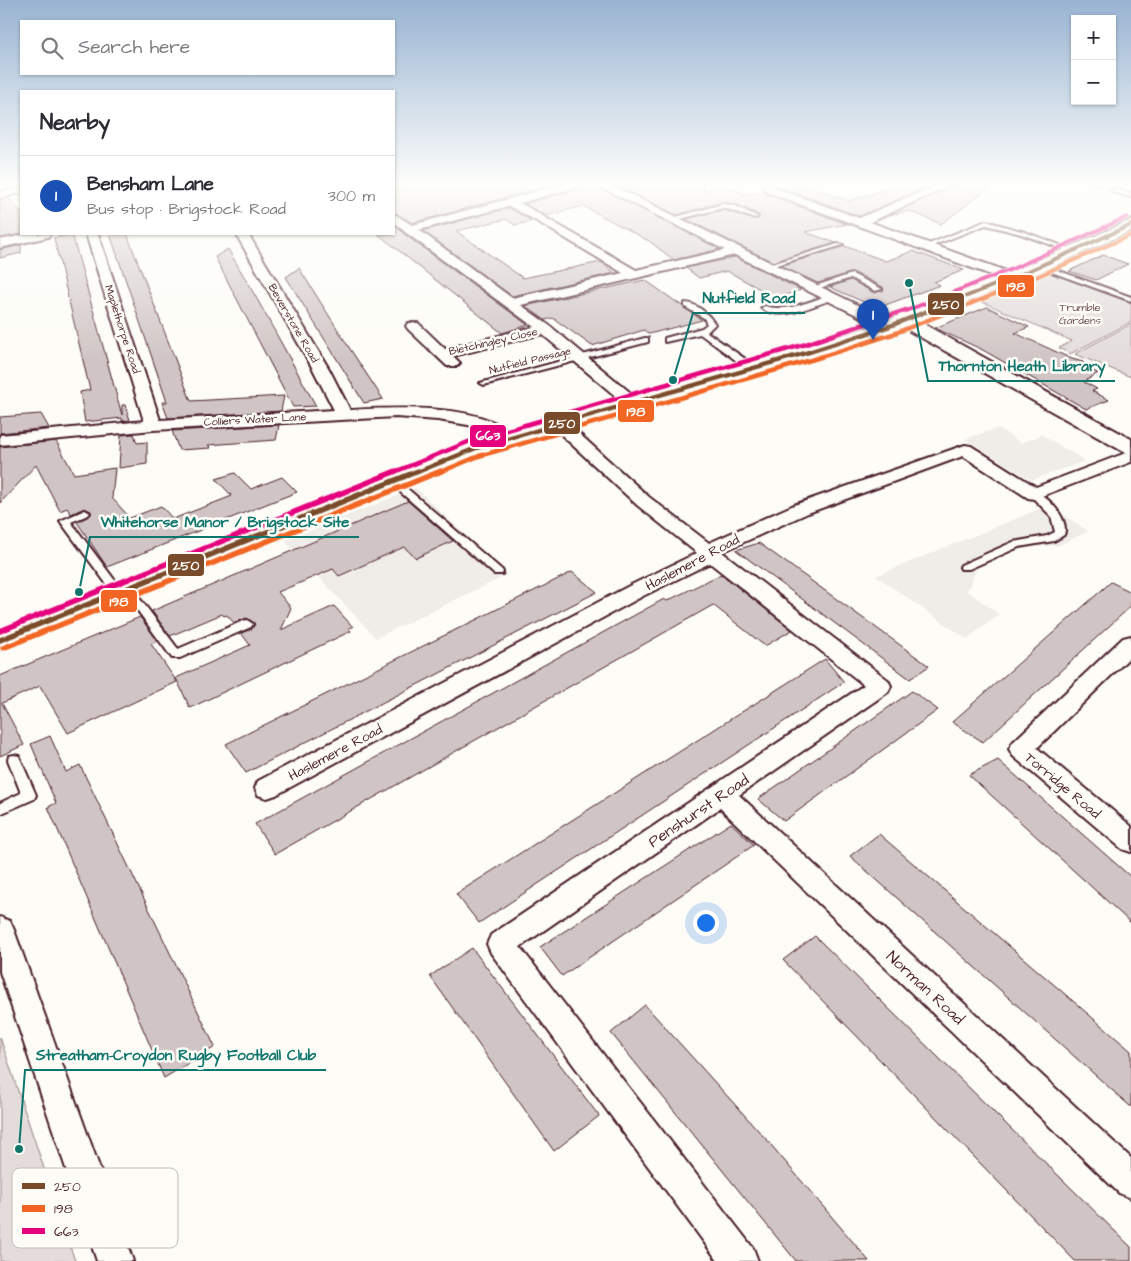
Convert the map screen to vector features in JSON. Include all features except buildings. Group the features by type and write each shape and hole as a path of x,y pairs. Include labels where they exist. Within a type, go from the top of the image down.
{"main road":[{"path":"0,640 393,481 506,438 752,368 898,323 1012,278 1092,243"}],"street":[{"name":"Maplethorpe Road","path":"95,243 153,425"},
{"name":"Beverstone Road","path":"247,243 316,361 344,414"},
{"path":"429,243 582,358 632,402"},
{"path":"582,243 633,274"},
{"path":"720,243 831,297 898,323 1131,448"},
{"path":"918,243 1012,278"},
{"path":"510,303 737,251"},
{"name":"Bletchingley Close","path":"413,326 447,359 545,329"},
{"name":"Colliers Water Lane","path":"0,440 153,425 410,412 446,416 487,426 501,431 506,438"},
{"name":"Penshurst Road","path":"558,423 642,501 880,686 501,944 740,1261"},
{"name":"Haslemere Road","path":"266,788 636,591 702,559 709,552 775,520 965,450 1034,494"},
{"path":"1034,494 1131,456"},
{"name":"Torridge Road","path":"1131,643 1021,749 1131,841"},
{"name":"Norman Road","path":"721,794 1131,1181"},
{"path":"0,930 83,1168"},
{"path":"110,1248 115,1261"}],"lane":[{"path":"927,246 935,243"},
{"path":"1050,243 1073,251"},
{"path":"768,266 840,245"},
{"path":"1040,266 1131,299"},
{"path":"813,288 852,276 878,289"},
{"path":"765,308 772,311 782,311 831,297"},
{"path":"668,340 709,327 711,322 688,305"},
{"path":"701,331 752,368"},
{"name":"Nutfield Passage","path":"484,383 645,340"},
{"path":"393,481 498,572"},
{"path":"965,567 1017,544 1050,539 1060,533 1061,526 1058,518 1034,494"},
{"path":"85,514 64,521 176,655 247,624"},
{"path":"0,809 30,795 14,760"}],"shaded area":[{"path":"998,428 1021,443 1042,435 1085,461 1032,480 965,439"},
{"path":"416,488 507,575 376,638 285,541"},
{"path":"1049,505 1088,531 1060,545 1022,548 977,568 967,591 999,614 967,639 876,576"}],"green space":[{"name":"Trumble Gardens","path":"1049,271 1131,301 1131,322 1070,354 1059,348 1072,341 980,301"},
{"path":"1131,324 1131,377 1075,354"},
{"path":"0,1037 44,1168 12,1168 12,1248 71,1248 75,1261 0,1261"}],"transit line":[{"name":"663","path":"0,631 473,440 806,344 887,318 1012,269 1070,243"},
{"name":"250","path":"0,640 476,448 809,352 890,326 1015,277 1091,243"},
{"name":"198","path":"3,648 479,456 811,360 893,334 1018,285 1113,243"}],"place":[{"name":"Thornton Heath Library","path":"909,283"},
{"name":"Bensham Lane","path":"873,340"},
{"name":"Nutfield Road","path":"673,380"},
{"name":"Whitehorse Manor / Brigstock Site","path":"79,592"},
{"name":"Streatham-Croydon Rugby Football Club","path":"19,1149"}]}
